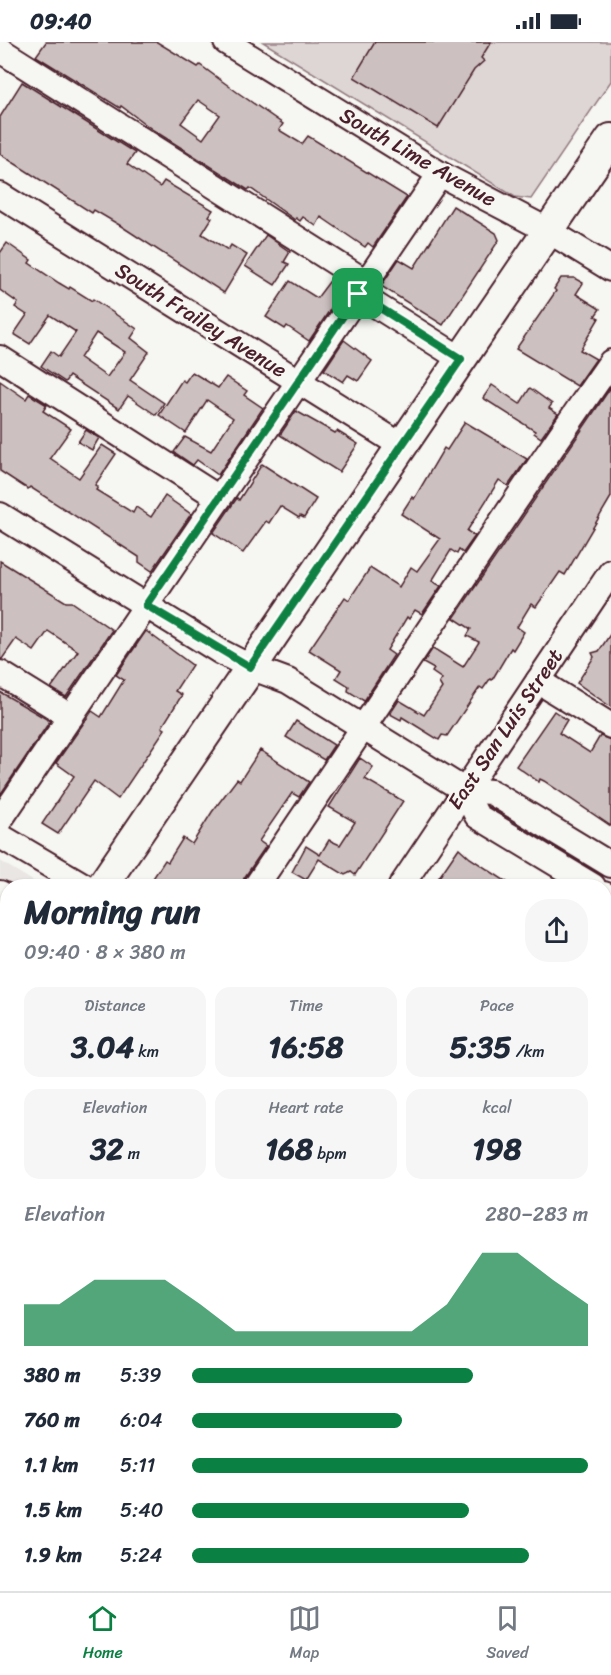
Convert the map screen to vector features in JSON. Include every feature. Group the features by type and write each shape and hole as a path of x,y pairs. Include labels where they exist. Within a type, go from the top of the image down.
{"main road":[{"path":"107,879 611,139"}],"street":[{"name":"South Lime Avenue","path":"226,42 440,174 549,231 611,269"},
{"path":"2,48 362,288 461,359"},
{"path":"0,820 440,174"},
{"name":"South Frailey Avenue","path":"0,195 402,446"},
{"path":"0,358 219,498"},
{"path":"261,879 365,727 517,497 611,362"},
{"path":"0,515 250,667 288,681 464,790 491,792 611,865"},
{"name":"East San Luis Street","path":"405,879 611,573"},
{"path":"0,674 71,717"},
{"path":"538,681 611,726"},
{"path":"464,790 477,816 580,879"},
{"path":"0,836 73,879"}],"shaded area":[{"path":"263,42 611,42 611,81 531,199 515,197"},
{"path":"0,861 30,879 0,879"}],"building":[{"path":"46,42 157,42 198,67 200,65 283,124 279,130 302,144 308,136 407,197 373,247 368,243 365,247 321,217 316,226 303,217 300,221 296,218 295,220 250,188 248,190 153,130 121,106 120,108 36,56","holes":["198,100 220,115 203,139 181,123"]},
{"path":"375,42 491,42 481,58 484,61 474,70 438,128 354,77"},
{"path":"22,82 135,153 127,164 160,187 164,181 213,210 209,216 212,218 202,234 228,250 231,245 247,255 224,293 121,226 94,210 92,213 0,154 0,117"},
{"path":"453,206 496,233 499,240 443,325 381,286 399,259 414,268"},
{"path":"266,235 290,252 284,262 289,264 275,285 245,266"},
{"path":"7,243 31,260 29,263 59,283 92,301 93,299 137,329 131,338 149,352 130,380 164,403 156,415 128,396 119,409 69,376 65,382 41,366 51,351 59,357 76,332 50,315 30,344 14,334 27,315 15,307 18,303 0,290 0,253","holes":["96,333 125,352 107,377 80,358"]},
{"path":"332,278 346,286 309,341 287,326 285,329 266,317 290,281 317,298"},
{"path":"561,278 574,278 583,283 576,294 600,309 595,316 599,318 580,350 596,359 577,386 516,349 556,291 554,289"},
{"path":"344,340 372,361 358,381 348,375 343,382 324,370"},
{"path":"192,372 218,388 226,377 247,391 244,395 263,408 218,475 197,460 193,465 174,452 185,437 211,451 233,418 207,400 186,433 159,415 182,380 185,382"},
{"path":"0,381 26,399 29,394 47,405 43,411 71,429 50,458 79,478 102,445 116,454 95,485 98,487 96,490 133,513 136,507 151,517 165,496 191,514 152,571 139,562 139,557 30,487 28,489 0,471"},
{"path":"492,385 520,404 530,388 552,404 549,408 558,414 541,438 534,433 535,431 483,398"},
{"path":"611,387 611,497 565,575 560,572 536,607 531,604 517,627 524,632 513,650 511,648 492,680 490,679 483,689 480,687 447,736 442,735 439,740 402,717 401,720 390,714 399,700 424,715 442,688 439,683 442,679 432,672 434,669 423,663 433,648 463,667 479,642 467,636 471,629 454,618"},
{"path":"296,411 358,444 339,472 280,435"},
{"path":"465,422 527,459 508,486 499,480 467,531 475,536 463,553 459,550 457,554 451,550 432,581 441,586 422,614 415,610 409,619 407,617 387,650 394,655 364,701 348,691 349,686 336,678 341,670 309,650 345,597 349,600 370,568 399,587 411,567 417,571 440,539 401,514 412,497 414,499 444,448 447,450"},
{"path":"86,430 99,438 92,450 78,442"},
{"path":"262,464 316,499 304,518 300,516 299,518 280,506 269,523 266,521 243,553 213,533 237,498 239,500"},
{"path":"0,561 66,602 72,602 112,630 66,697 51,688 78,651 48,631 34,651 16,639 0,659"},
{"path":"146,631 192,665 175,691 182,695 162,727 165,729 118,799 94,781 58,834 42,824 74,776 56,763 92,711 101,717 124,680 116,675"},
{"path":"611,633 611,707 577,683 594,657 592,653 599,651"},
{"path":"0,692 50,721 0,795"},
{"path":"554,711 567,720 559,733 590,753 600,736 611,740 611,826 544,781 540,779 539,782 516,766"},
{"path":"296,721 334,745 324,760 286,737"},
{"path":"260,750 309,782 299,797 292,793 259,841 266,846 244,879 153,879 165,860 168,862 183,838 192,844 237,779 240,781"},
{"path":"360,758 373,767 365,779 403,801 355,875 351,872 345,875 319,859 307,879 304,879 292,872 306,846 320,855 329,840 340,845 355,822 329,807"},
{"path":"459,848 502,879 438,879"}],"route":[{"path":"358,294 461,359 250,667 221,652 146,605 358,294"}]}
